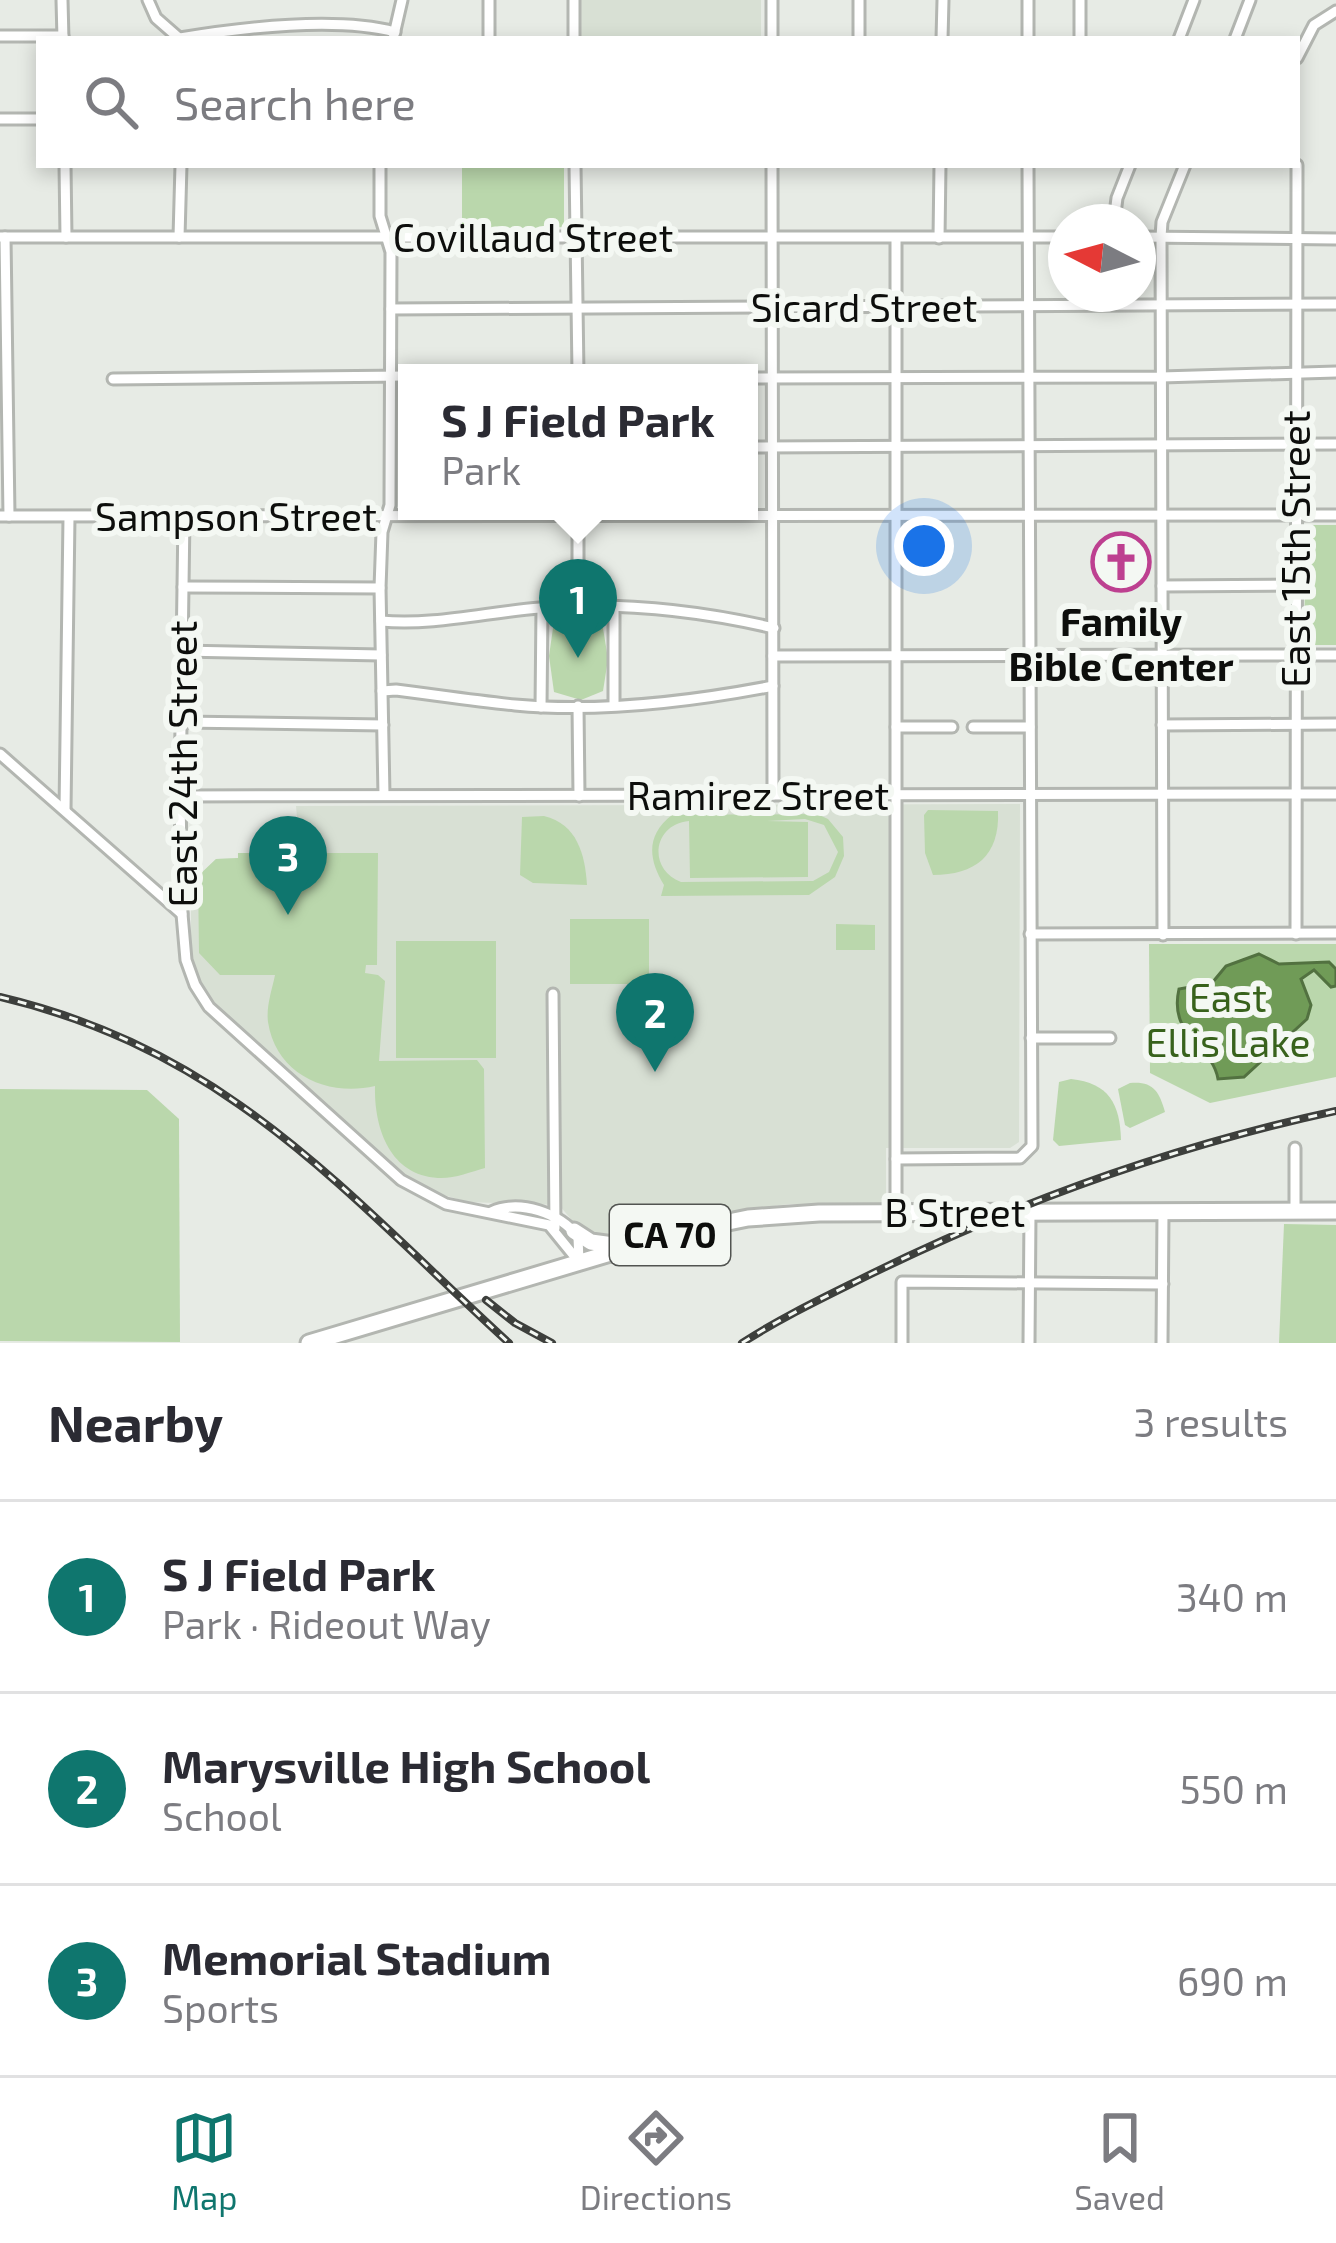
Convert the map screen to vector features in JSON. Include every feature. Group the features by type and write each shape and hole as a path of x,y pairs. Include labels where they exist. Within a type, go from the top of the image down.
{"highway":[{"name":"B Street","path":"579,1262 748,1218 1336,1211"},
{"path":"574,1231 591,1243 630,1246"},
{"name":"CA 70","path":"309,1343 579,1262"}],"street":[{"path":"62,0 63,36"},
{"path":"148,0 156,19 176,36"},
{"path":"197,36 242,28 364,26 394,35 402,0"},
{"path":"489,0 489,36"},
{"path":"574,0 574,36"},
{"path":"772,0 772,36"},
{"path":"859,0 859,36"},
{"path":"942,36 943,0"},
{"path":"1028,0 1028,36"},
{"path":"1080,0 1080,36"},
{"path":"1180,36 1195,0"},
{"path":"1236,36 1250,0"},
{"path":"1300,52 1314,25 1336,11"},
{"path":"0,36 36,37"},
{"path":"0,119 36,119"},
{"path":"65,168 66,237"},
{"path":"179,237 181,168"},
{"path":"380,168 380,216 388,239 391,309 391,505 382,532 380,589 384,795"},
{"path":"575,168 578,364"},
{"path":"772,168 773,795"},
{"path":"939,238 940,168"},
{"path":"896,1159 1013,1159 1026,1155 1032,1141 1028,168"},
{"path":"1116,204 1129,168"},
{"path":"1163,934 1161,237 1162,222 1184,168"},
{"name":"East 15th Street","path":"1296,934 1297,168"},
{"path":"2,237 4,516"},
{"name":"Covillaud Street","path":"2,237 1048,238"},
{"path":"1156,237 1336,239"},
{"path":"896,238 896,1213"},
{"name":"Sicard Street","path":"391,309 1336,304"},
{"path":"758,378 1336,372"},
{"path":"113,380 398,376"},
{"path":"758,447 1336,444"},
{"path":"390,446 398,446"},
{"name":"Sampson Street","path":"758,517 1336,515"},
{"name":"Sampson Street","path":"4,516 398,518"},
{"name":"East 24th Street","path":"184,516 182,914 186,960 195,985 209,1007 401,1180 434,1200 491,1212"},
{"path":"65,810 69,517"},
{"path":"578,520 578,607"},
{"path":"1162,586 1297,585"},
{"path":"183,587 380,589"},
{"path":"381,621 614,607 690,612 774,628"},
{"path":"614,607 614,705"},
{"path":"541,706 542,608"},
{"path":"182,651 381,655"},
{"path":"773,656 1336,655"},
{"path":"382,691 578,706 705,698 773,686"},
{"path":"578,706 579,796"},
{"path":"181,722 382,725"},
{"path":"1162,725 1336,724"},
{"path":"896,727 952,727"},
{"path":"973,727 1030,727"},
{"path":"0,754 182,914"},
{"name":"Ramirez Street","path":"180,796 1336,794"},
{"path":"1030,934 1336,934"},
{"path":"554,994 555,1230"},
{"path":"1031,1038 1110,1039"},
{"path":"1295,1148 1295,1211"},
{"path":"491,1212 522,1208 554,1216 574,1231 580,1243 579,1262"},
{"path":"491,1212 542,1222 555,1230 579,1262"},
{"path":"1162,1343 1163,1212"},
{"path":"1029,1343 1030,1213"},
{"path":"902,1343 902,1282 1163,1284"}],"shaded area":[{"path":"581,0 761,0 761,36 581,36"},
{"path":"1020,804 1019,1142 1010,1148 886,1148 886,1199 882,1204 789,1204 741,1210 606,1241 582,1232 559,1205 468,1202 430,1191 405,1176 217,1006 203,989 191,954 191,877 199,876 216,859 238,858 238,853 300,853 296,806"},
{"path":"1259,954 1279,964 1329,962 1336,969 1336,986 1331,987 1314,970 1301,979 1311,1005 1307,1019 1244,1077 1218,1079 1180,1018 1179,989 1212,983 1226,966"}],"green space":[{"path":"462,168 564,168 564,227 462,230"},
{"path":"1306,525 1336,525 1336,645 1304,642"},
{"path":"579,613 602,622 608,659 603,691 581,700 554,692 549,656 554,621"},
{"path":"928,810 998,811 995,840 982,860 961,871 933,875 925,853 924,815"},
{"path":"817,814 843,837 844,856 835,877 809,895 661,896 664,885 652,848 658,831 672,815","holes":["805,819 824,825 838,852 829,872 813,881 681,882 670,876 659,858 668,830 689,821 690,878 808,877 808,822 767,821"]},
{"path":"544,816 572,833 587,885 533,883 520,875 522,817"},
{"path":"238,853 378,853 377,965 366,965 365,973 385,981 379,1061 477,1060 484,1069 485,1168 444,1178 407,1168 382,1132 375,1086 323,1085 281,1056 268,1022 275,975 220,975 199,953 198,876 216,859 238,858"},
{"path":"570,919 649,919 649,984 570,984"},
{"path":"836,924 875,925 875,950 836,950"},
{"path":"396,941 496,941 496,1058 396,1058"},
{"name":"East Ellis Lake","path":"1149,944 1336,944 1336,1077 1210,1103 1150,1073"},
{"path":"1071,1079 1095,1085 1110,1098 1121,1140 1059,1146 1053,1140 1059,1082"},
{"path":"1130,1083 1154,1089 1165,1112 1130,1128 1125,1125 1118,1089"},
{"path":"0,1089 147,1090 179,1119 180,1342 0,1341"},
{"path":"1284,1224 1336,1225 1336,1343 1279,1343"}],"railway":[{"path":"0,997 81,1021 153,1053 218,1090 336,1181 509,1343"},
{"path":"742,1343 871,1274 1041,1200 1216,1141 1336,1111"},
{"path":"486,1300 552,1343"}],"place":[{"name":"Family Bible Center","path":"1121,562"},
{"name":"S J Field Park","path":"578,658"},
{"name":"Memorial Stadium","path":"288,915"},
{"name":"Marysville High School","path":"655,1072"}]}
